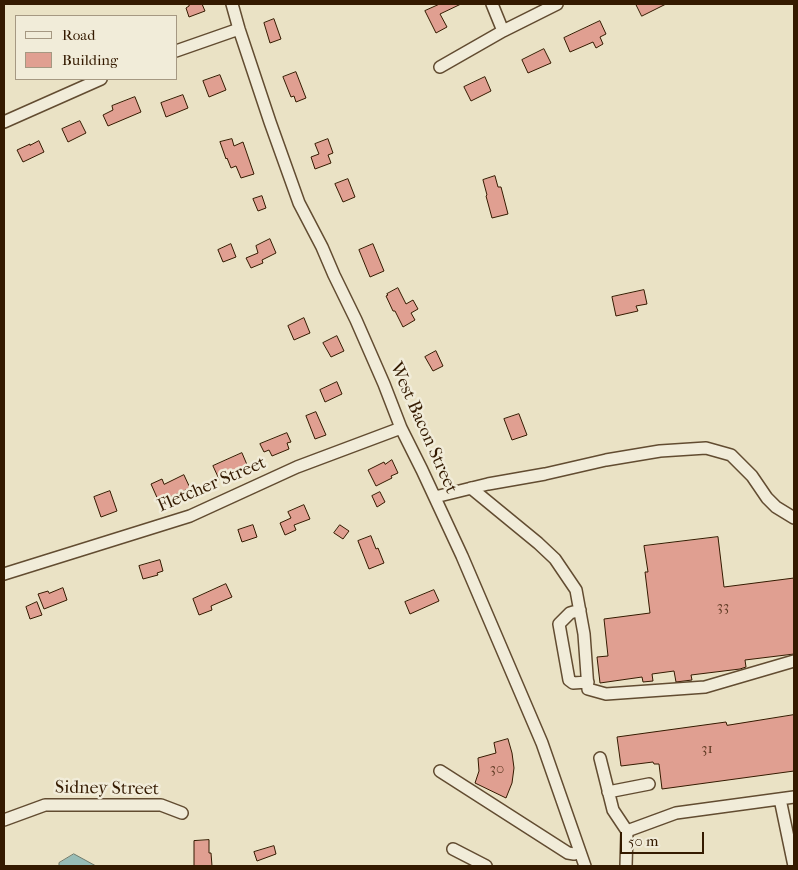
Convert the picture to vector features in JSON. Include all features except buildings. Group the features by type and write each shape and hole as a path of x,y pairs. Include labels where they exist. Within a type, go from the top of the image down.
{"street":[{"name":"West Bacon Street","path":"232,4 270,122 299,203 322,246 384,384 401,428 466,565 542,744 586,866"},
{"path":"492,4 503,30"},
{"path":"440,67 503,30 557,4"},
{"path":"178,49 239,29"},
{"path":"4,122 99,80"},
{"name":"Fletcher Street","path":"4,574 190,516 297,467 401,428"},
{"path":"435,497 606,460 660,451 706,448 731,455 752,476 767,498 776,507 794,518"},
{"path":"472,488 555,559 576,590 584,634 588,689 606,694 705,688 794,661"},
{"path":"580,610 570,613 559,624 569,680 573,683 588,682"},
{"path":"600,758 613,810 627,832 626,866"},
{"path":"440,771 568,853 580,852"},
{"path":"608,792 649,784"},
{"path":"627,832 676,813 794,797"},
{"path":"780,799 794,866"},
{"name":"Sidney Street","path":"4,820 45,805 161,805 182,813"},
{"path":"453,849 486,866"}],"water":[{"path":"74,854 96,866 59,866 59,863"}]}
